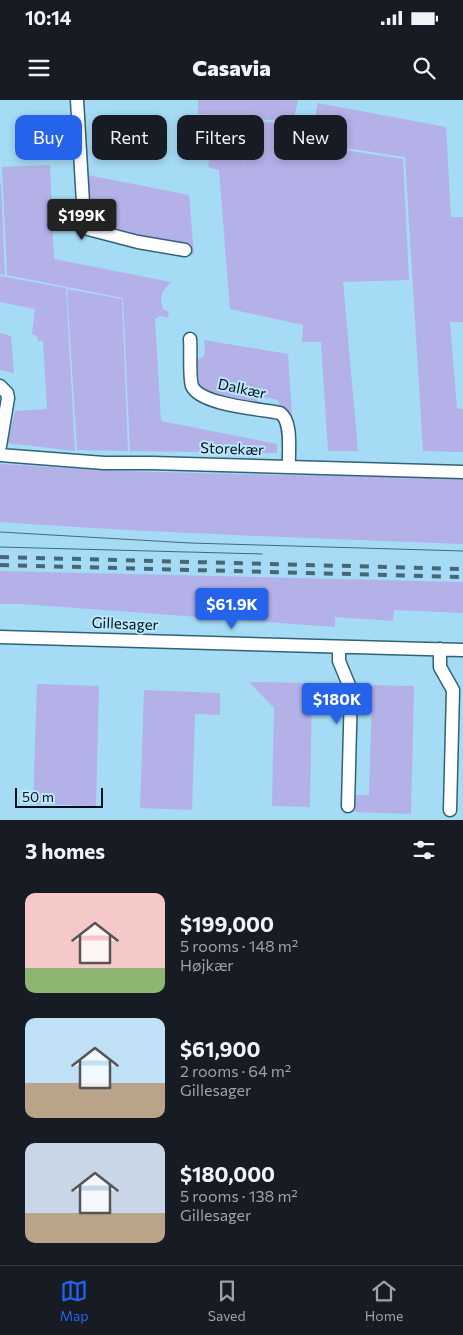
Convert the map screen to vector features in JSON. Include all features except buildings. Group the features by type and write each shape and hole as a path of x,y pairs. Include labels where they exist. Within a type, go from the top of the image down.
{"street":[{"path":"77,100 84,220 88,229 138,242 185,250"},
{"name":"Dalkær","path":"190,339 191,384 199,394 214,401 280,413 286,418 288,425 289,467"},
{"path":"0,386 8,398 0,446"},
{"name":"Storekær","path":"0,455 104,463 463,472"},
{"name":"Gillesager","path":"0,637 463,650"},
{"path":"339,647 339,662 351,690 348,806"},
{"path":"440,649 440,667 453,690 450,810"}],"shaded area":[{"path":"198,100 298,100 295,115 274,115 274,120 264,120 264,115 198,114"},
{"path":"318,103 446,127 451,217 463,217 463,322 450,322 457,408 463,409 463,452 423,451 405,157 347,148 347,115 316,115"},
{"path":"264,122 274,123 274,160 347,160 347,150 403,159 409,280 343,282 358,451 328,451 321,342 302,342 303,325 230,309 219,170 208,167 209,160 264,160"},
{"path":"50,165 54,259 171,282 163,291 161,298 163,309 169,312 167,318 161,316 155,319 161,421 277,444 277,453 130,451 123,298 7,275 2,167"},
{"path":"87,175 189,195 194,255 90,232"},
{"path":"1,183 5,275 0,274"},
{"path":"0,276 66,288 75,451 7,443 15,411 47,409 43,341 38,341 37,336 32,334 35,309 0,302"},
{"path":"67,289 122,299 128,451 77,450"},
{"path":"0,333 11,336 14,373 0,370"},
{"path":"204,340 288,354 292,415 280,406 278,400 258,396 257,402 212,393 202,388 198,378 197,360 204,356"},
{"path":"0,464 122,471 463,477 463,544 174,532 0,522"},
{"path":"0,571 463,582 463,613 394,610 393,621 335,617 335,627 22,604 0,604"},
{"path":"249,682 312,683 310,807 272,806 274,708"},
{"path":"37,684 99,686 96,806 33,804"},
{"path":"358,685 414,686 411,814 355,812 355,795 369,795 372,696 357,695"},
{"path":"144,690 220,693 220,715 195,714 192,810 140,808"}],"tram line":[{"path":"0,532 190,543 463,551"},
{"path":"0,547 262,554"}],"railway":[{"path":"0,557 463,569"},
{"path":"0,565 463,577"}]}
